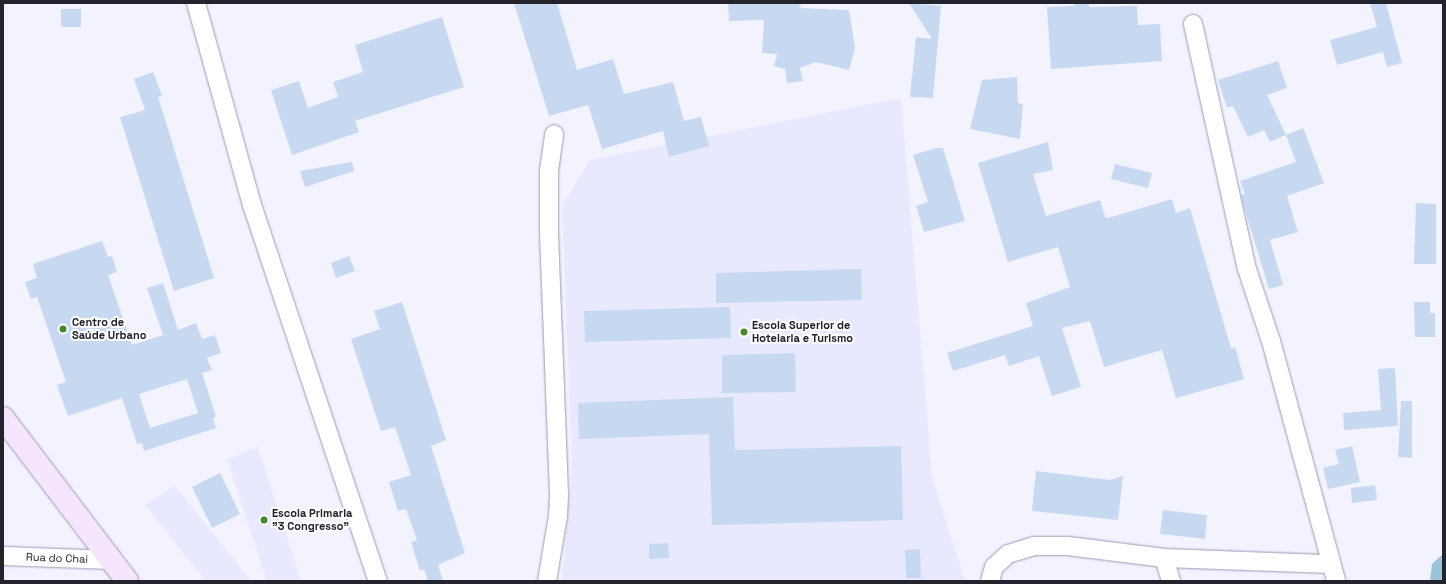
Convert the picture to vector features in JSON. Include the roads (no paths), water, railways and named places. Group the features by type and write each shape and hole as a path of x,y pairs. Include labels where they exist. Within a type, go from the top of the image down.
{"street":[{"path":"196,3 252,205 378,581"},
{"path":"990,581 994,567 1008,554 1034,546 1068,546 1164,558 1334,573 1270,341 1247,270 1193,24"},
{"path":"547,581 560,494 549,191 554,134"},
{"path":"3,418 127,581"},
{"name":"Rua do Chai","path":"3,556 112,560"},
{"path":"1164,558 1171,581"}],"place":[{"name":"Centro de Saúde Urbano","path":"63,329"},
{"name":"Escola Superior de Hotelaria e Turismo","path":"744,332"},
{"name":"Escola Primaria \"3 Congresso\"","path":"264,520"}]}
